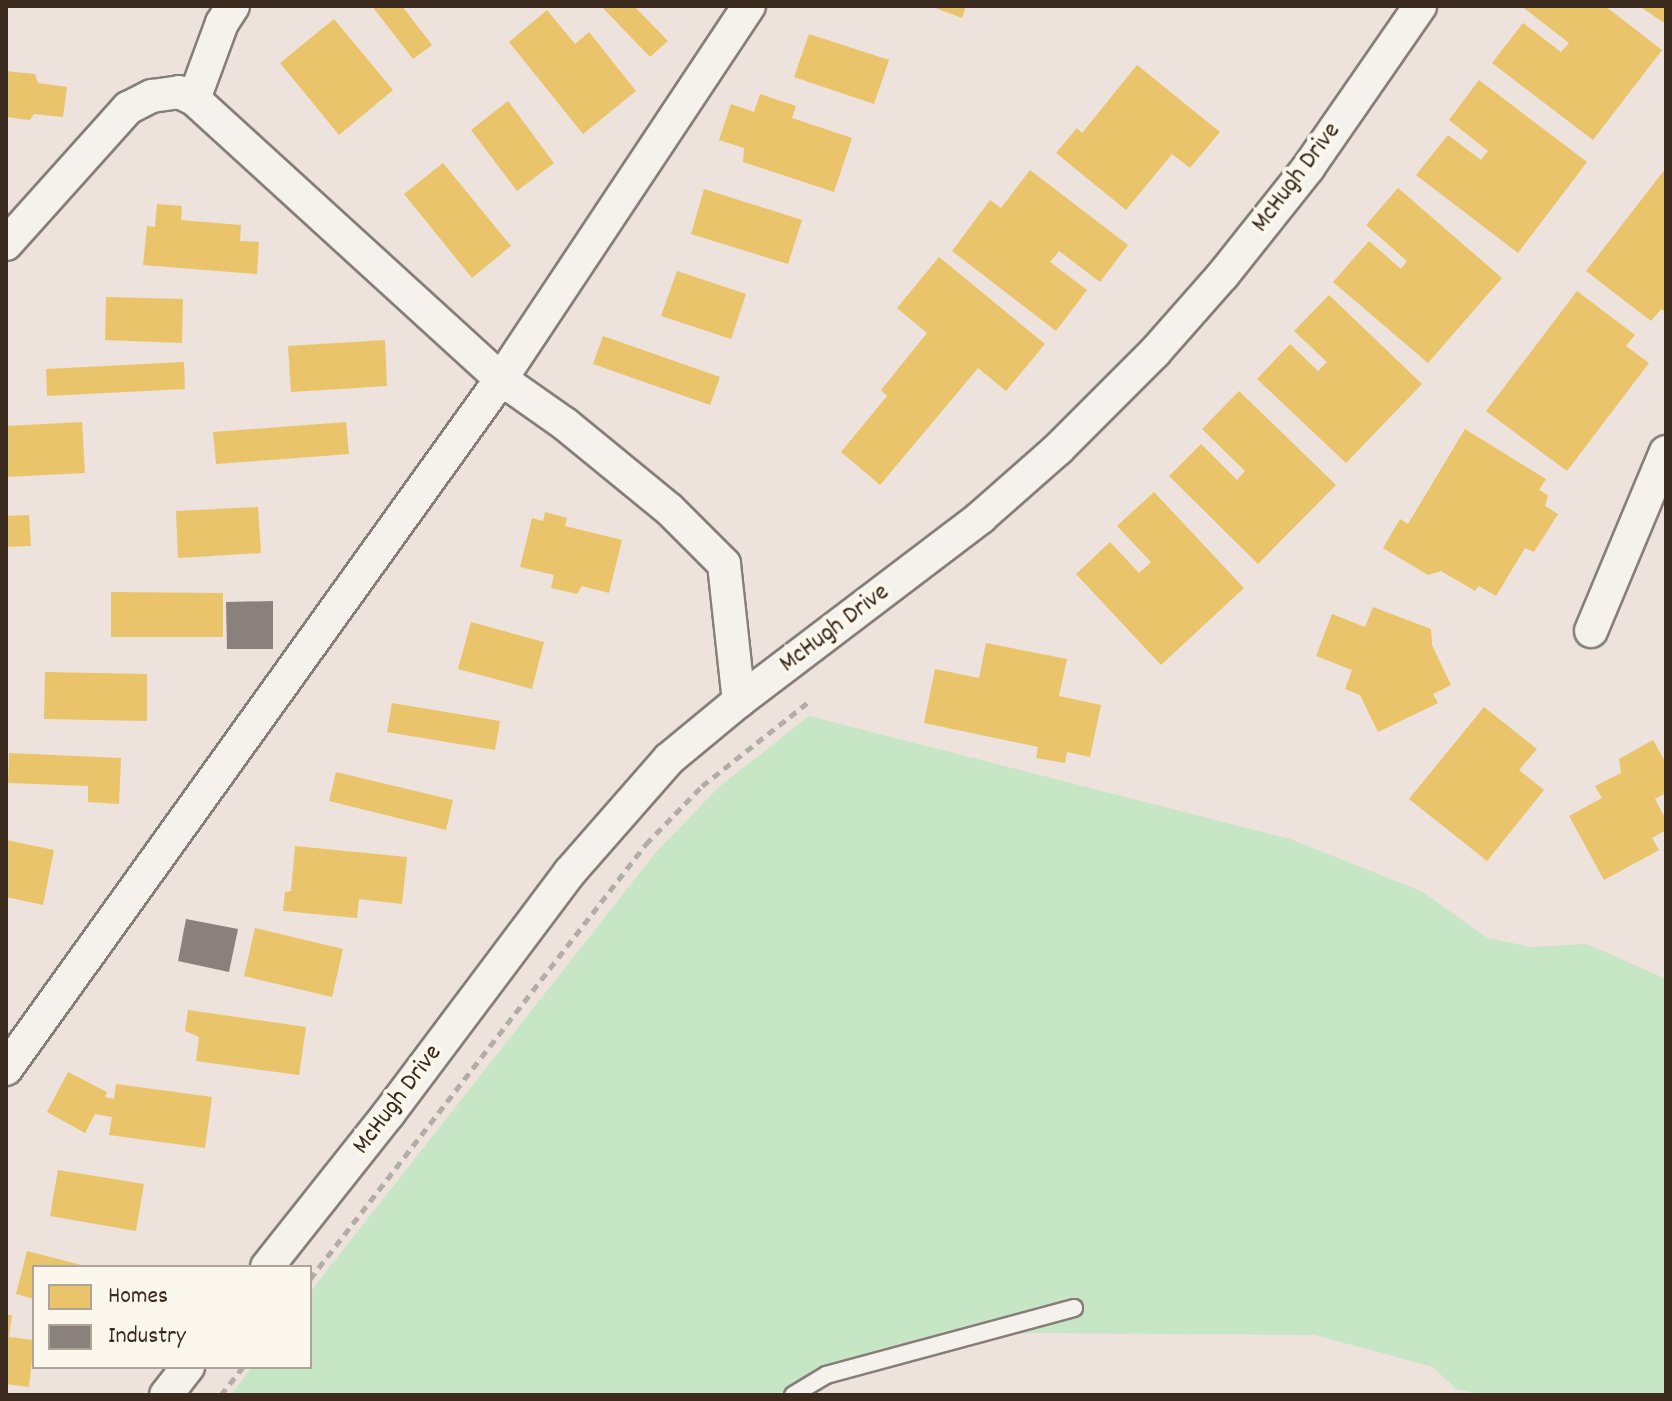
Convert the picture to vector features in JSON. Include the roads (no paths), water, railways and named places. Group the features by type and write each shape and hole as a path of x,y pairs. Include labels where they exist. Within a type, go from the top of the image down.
{"street":[{"path":"194,99 222,23 233,6"},
{"path":"6,1068 501,379 749,6"},
{"name":"McHugh Drive","path":"269,1265 389,1113 570,872 669,759 739,701 981,517 1058,449 1155,352 1223,275 1308,168 1420,6"},
{"path":"6,244 128,108 152,96 179,92 194,99 501,379 565,424 669,509 724,564 739,701"},
{"path":"1591,631 1666,452"},
{"path":"166,1395 186,1369"}],"lane":[{"path":"793,1395 826,1375 1074,1308"}]}
